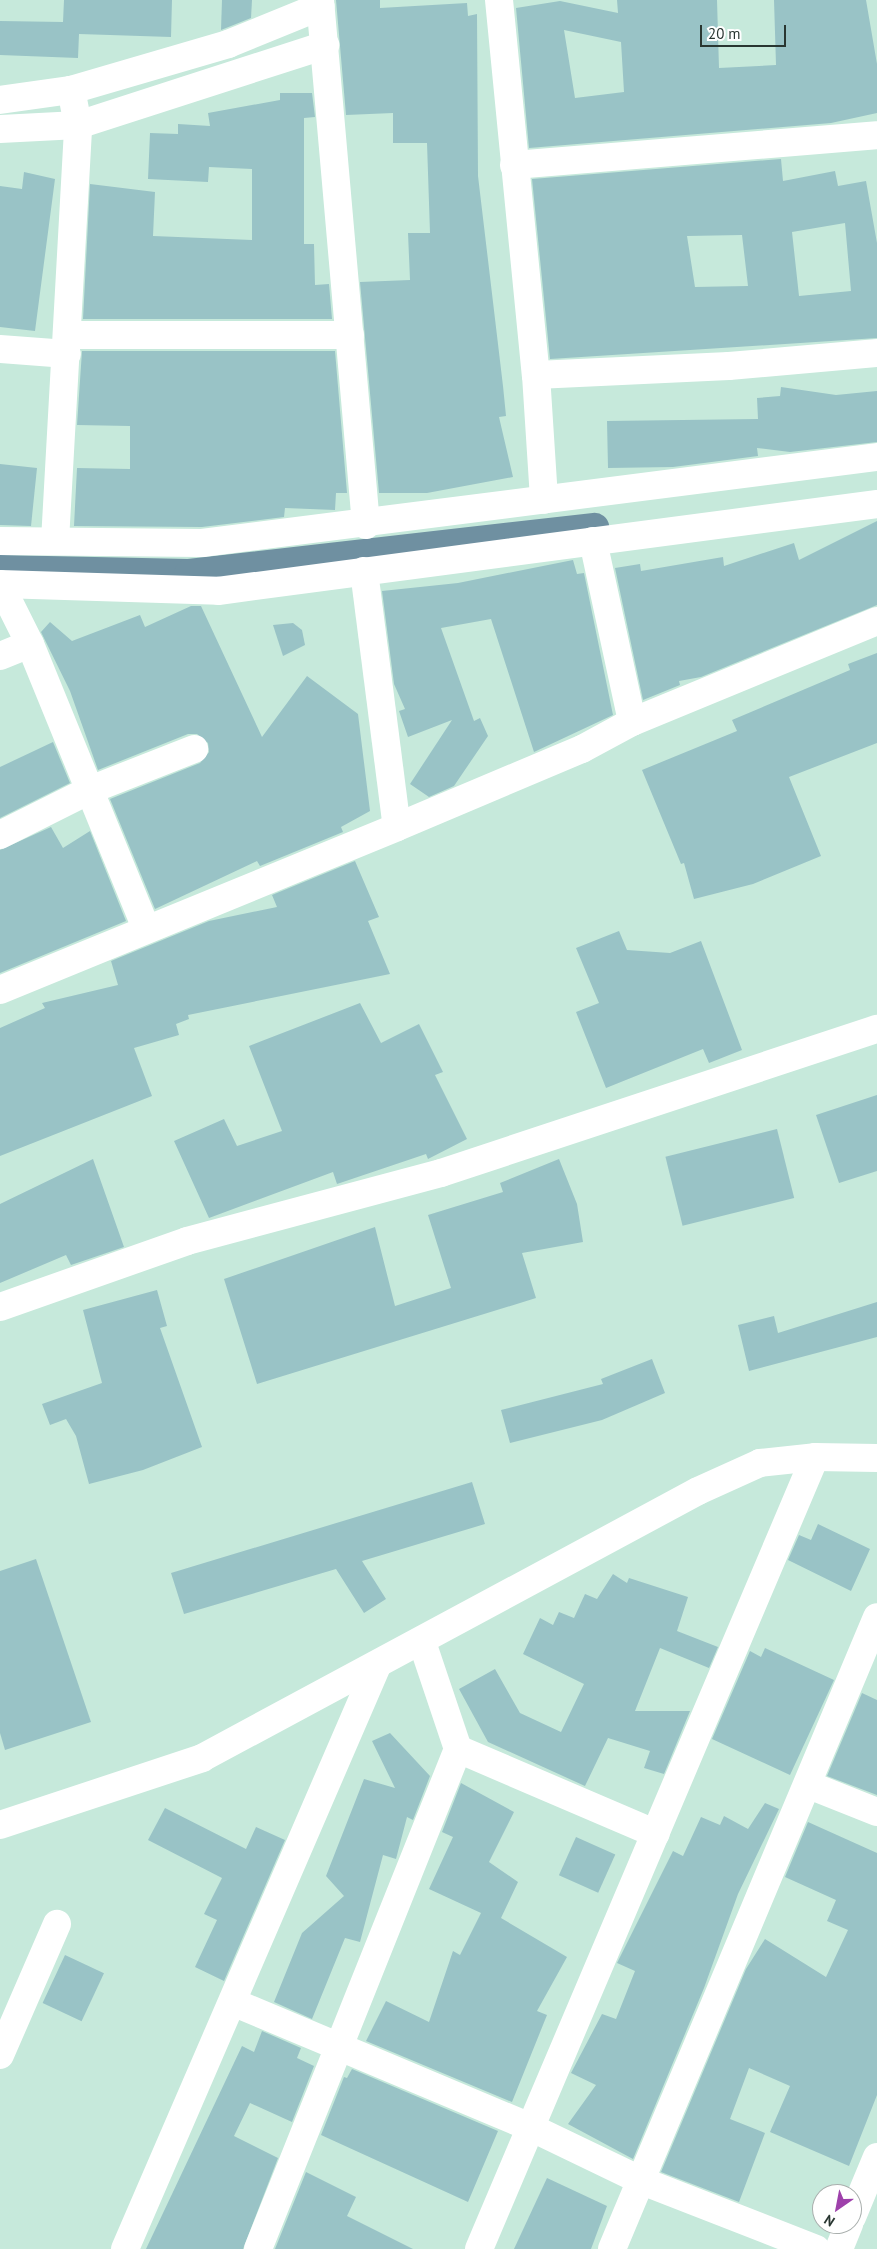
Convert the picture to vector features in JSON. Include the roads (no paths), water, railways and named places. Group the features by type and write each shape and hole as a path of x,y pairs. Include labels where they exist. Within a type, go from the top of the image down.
{"street":[{"path":"499,0 536,375 544,500"},
{"path":"0,100 70,90 228,44 321,3 366,525"},
{"path":"0,129 78,125 325,44"},
{"path":"56,540 78,125 70,90"},
{"path":"514,165 877,135"},
{"path":"0,349 350,335"},
{"path":"536,375 730,366 877,352"},
{"path":"0,541 56,540 202,543 366,525 877,457"},
{"path":"146,928 30,644 0,584 218,591 877,504"},
{"path":"593,542 632,722"},
{"path":"364,571 397,827"},
{"path":"0,990 146,928 397,827 582,748 632,722 877,621"},
{"path":"0,656 30,644"},
{"path":"0,836 90,790 194,750"},
{"path":"0,1308 187,1241 441,1173 877,1029"},
{"path":"479,2249 532,2128 815,1457"},
{"path":"0,1825 202,1758 376,1668 698,1491 760,1463 815,1457 877,1458"},
{"path":"612,2249 809,1785 877,1618"},
{"path":"258,2249 458,1749 422,1642"},
{"path":"125,2249 235,2003 376,1668"},
{"path":"458,1749 656,1834"},
{"path":"809,1785 877,1812"},
{"path":"0,2055 57,1924"},
{"path":"235,2003 339,2050 532,2128 642,2181 816,2249"},
{"path":"862,2193 877,2157"},
{"path":"839,2249 845,2234"}],"waterway":[{"path":"0,570 189,574 594,528"}]}
